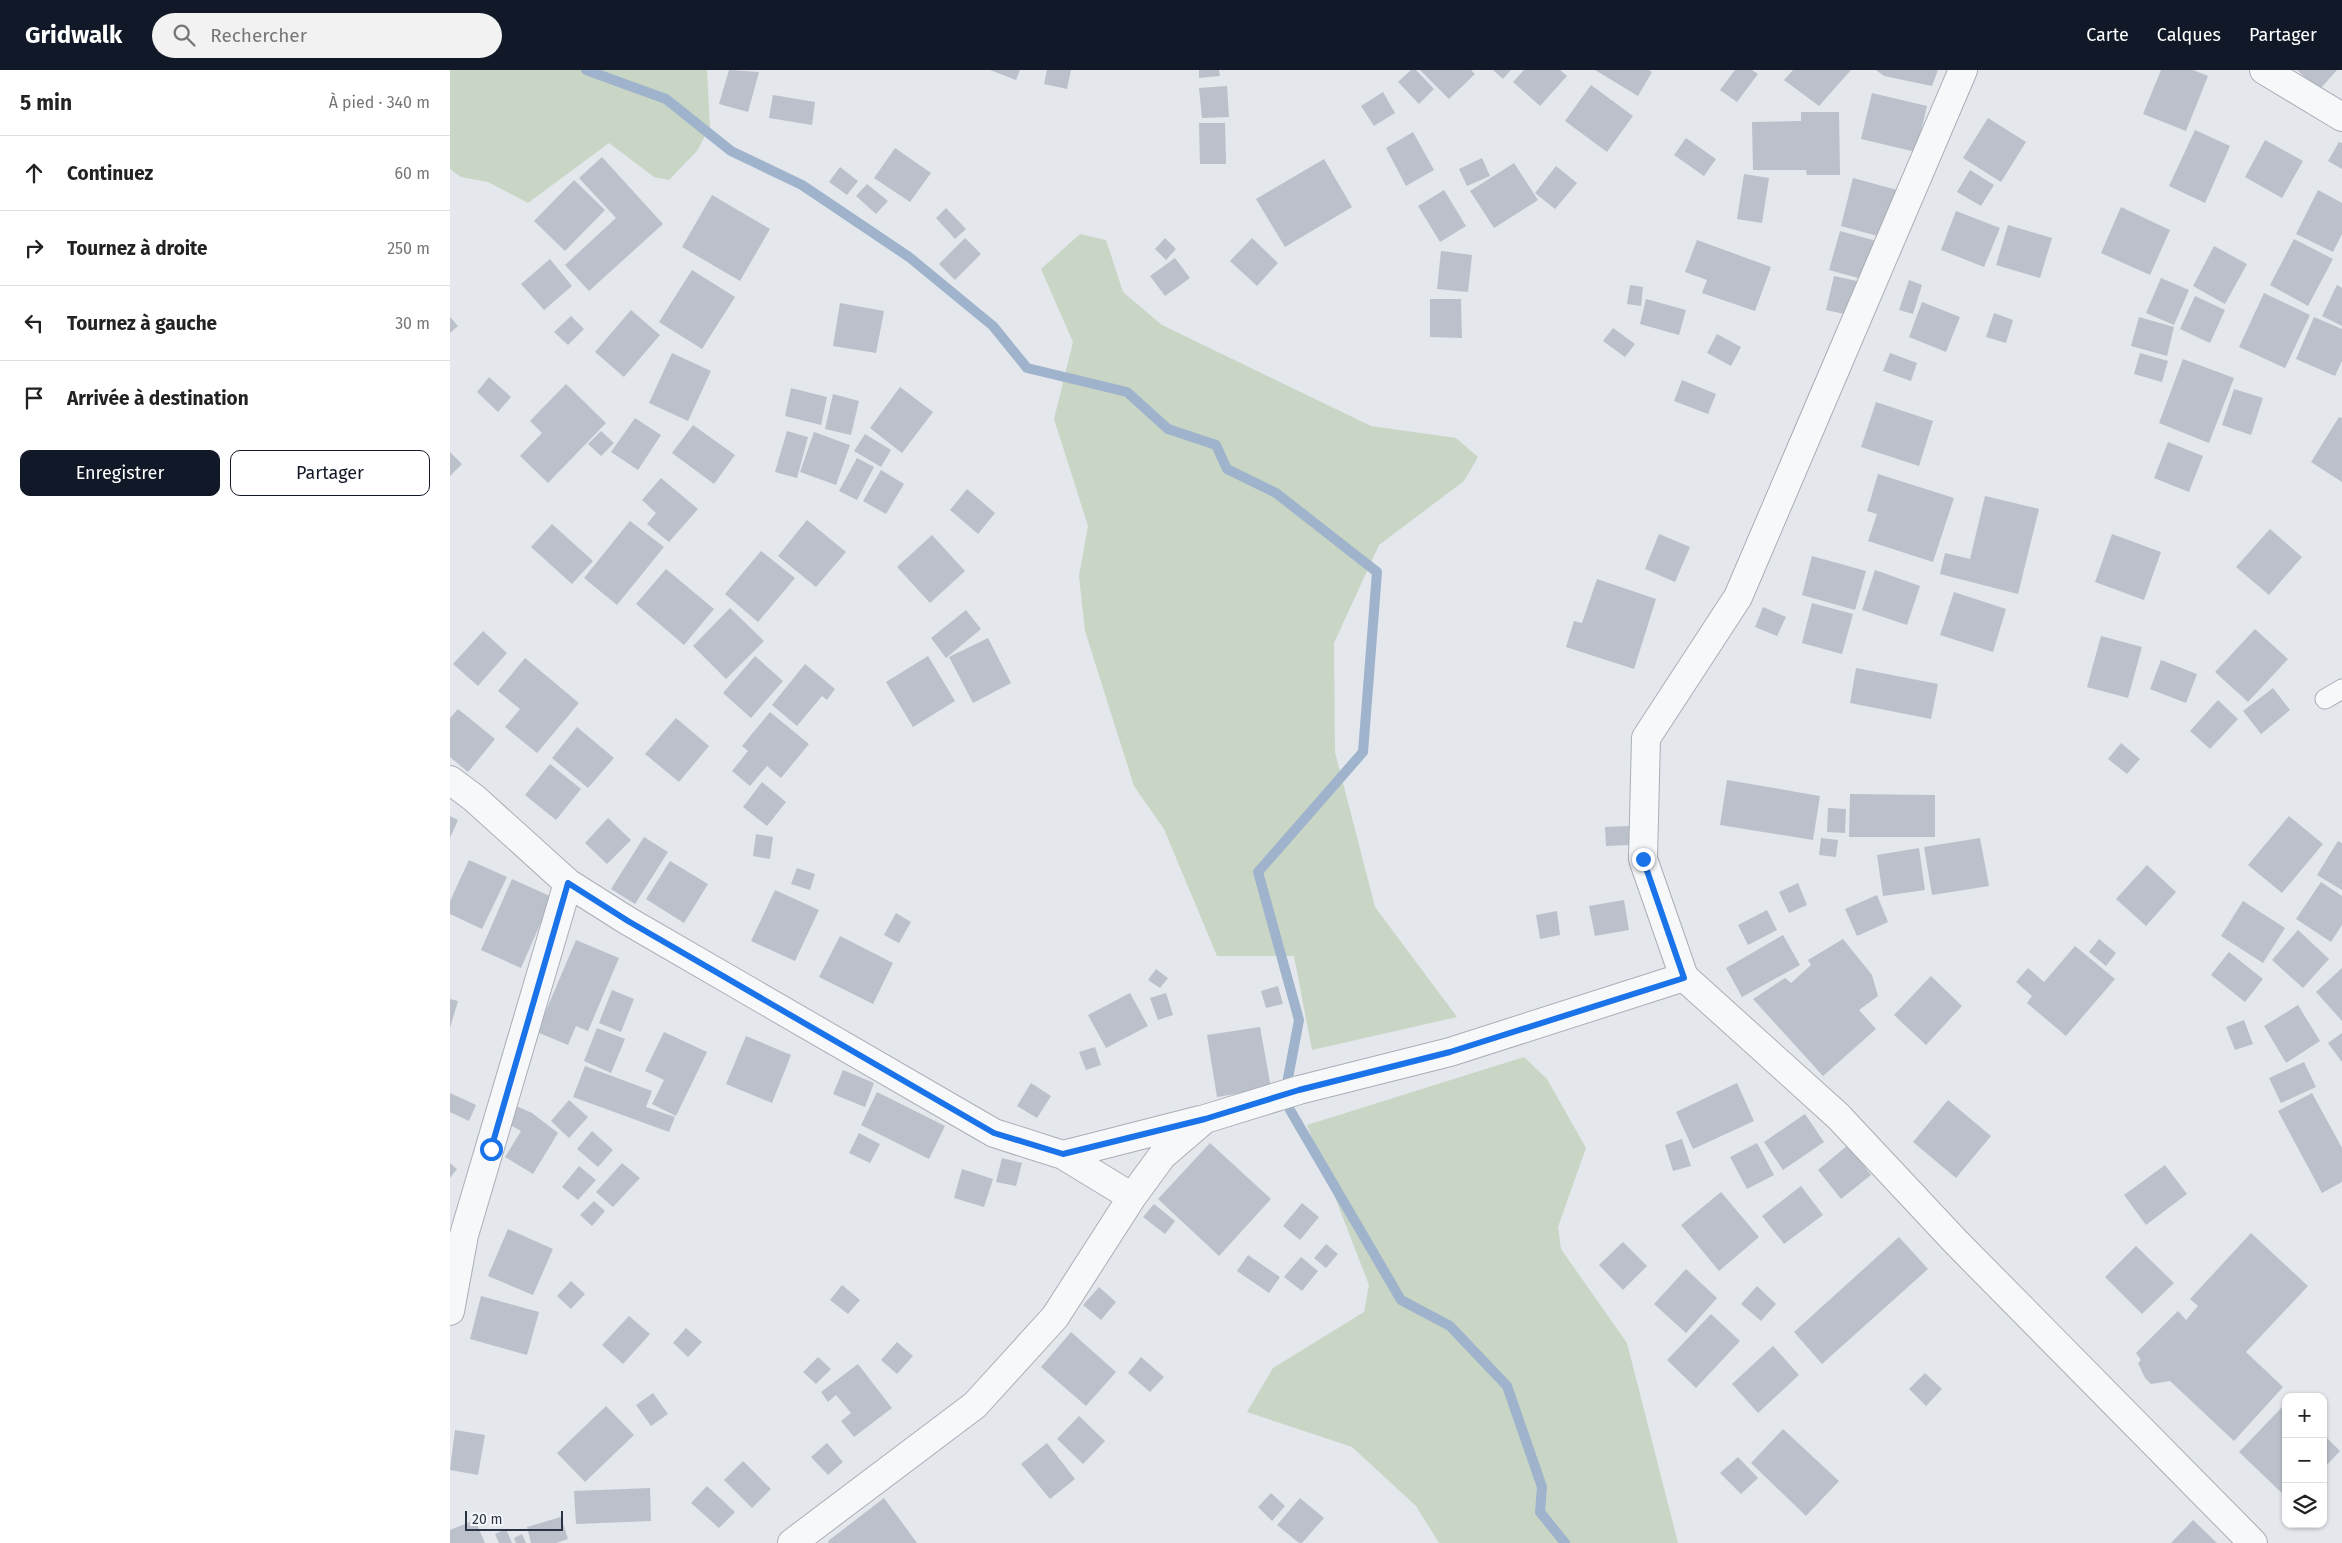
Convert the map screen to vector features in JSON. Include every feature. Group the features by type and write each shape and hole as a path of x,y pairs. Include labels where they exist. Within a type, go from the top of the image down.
{"street":[{"path":"1963,70 1738,597 1646,738 1643,859 1684,978 1838,1116 1956,1242 2254,1543"},
{"path":"2264,70 2342,117"},
{"path":"450,780 474,798 568,883 645,931 994,1133 1063,1154 1132,1197"},
{"path":"450,1311 457,1234 568,883"},
{"path":"1063,1154 1205,1119 1299,1090 1450,1052 1684,978"},
{"path":"792,1543 975,1405 1055,1317 1132,1197 1162,1156 1205,1119"}],"lane":[{"path":"2325,699 2342,689"}],"green space":[{"path":"450,70 707,70 710,127 697,151 669,180 654,177 609,143 528,203 488,182 461,177 450,169"},
{"path":"1080,234 1106,240 1123,292 1162,325 1371,426 1456,438 1478,457 1464,481 1379,545 1334,643 1335,752 1375,907 1457,1017 1312,1050 1294,956 1217,956 1164,829 1134,786 1085,631 1079,576 1088,526 1054,419 1073,342 1041,269"},
{"path":"1524,1057 1547,1079 1586,1148 1558,1227 1561,1249 1627,1343 1678,1543 1439,1543 1416,1506 1352,1447 1247,1412 1273,1368 1364,1312 1369,1285 1307,1125"}],"building":[{"path":"729,70 759,72 748,112 719,104"},
{"path":"990,70 1020,70 1016,80"},
{"path":"1047,70 1071,70 1067,89 1044,84"},
{"path":"1199,70 1219,70 1220,76 1199,78"},
{"path":"1411,70 1416,70 1434,89 1419,104 1398,82"},
{"path":"1420,70 1471,70 1475,74 1449,99"},
{"path":"1493,70 1511,70 1503,79"},
{"path":"1524,70 1560,70 1567,76 1540,106 1513,82"},
{"path":"1595,70 1649,70 1652,72 1638,96"},
{"path":"1735,70 1752,70 1758,74 1737,102 1720,90"},
{"path":"1793,70 1851,70 1819,106 1784,80"},
{"path":"1876,70 1938,70 1932,86 1884,76"},
{"path":"2161,70 2193,70 2208,76 2186,131 2143,114"},
{"path":"2297,70 2337,70 2319,90"},
{"path":"1591,85 1633,116 1607,152 1565,121"},
{"path":"1227,86 1229,117 1202,118 1199,88"},
{"path":"1383,92 1395,113 1374,126 1361,106"},
{"path":"1872,93 1927,106 1916,152 1861,139"},
{"path":"773,95 815,102 812,125 769,118"},
{"path":"1801,112 1839,112 1840,175 1807,175 1806,170 1753,170 1752,122 1801,121"},
{"path":"1988,118 2026,142 2001,182 1963,158"},
{"path":"1199,123 1225,123 1226,164 1200,164"},
{"path":"2195,130 2230,146 2205,203 2169,186"},
{"path":"1413,132 1434,170 1406,186 1386,148"},
{"path":"1686,138 1716,159 1704,176 1674,155"},
{"path":"2265,140 2303,161 2282,198 2245,177"},
{"path":"2339,142 2342,143 2342,169 2328,161"},
{"path":"895,148 931,173 910,202 874,178"},
{"path":"602,157 663,224 589,291 565,265 616,218 579,178"},
{"path":"1482,158 1490,176 1467,186 1459,169"},
{"path":"1324,159 1352,207 1285,247 1256,199"},
{"path":"1514,163 1538,200 1494,228 1470,191"},
{"path":"1556,166 1577,183 1555,209 1535,193"},
{"path":"840,167 858,181 847,195 829,182"},
{"path":"1970,170 1994,185 1981,206 1957,192"},
{"path":"1744,174 1769,178 1762,223 1737,219"},
{"path":"1853,178 1897,190 1885,238 1841,226"},
{"path":"574,180 605,210 565,251 534,221"},
{"path":"867,184 888,201 876,214 856,196"},
{"path":"1444,190 1466,226 1440,242 1418,206"},
{"path":"2318,190 2342,203 2342,234 2333,252 2296,234"},
{"path":"712,195 770,229 740,281 682,247"},
{"path":"2121,207 2170,230 2150,275 2101,253"},
{"path":"946,208 966,229 955,239 936,218"},
{"path":"1956,211 2000,228 1984,267 1941,250"},
{"path":"2008,225 2052,238 2040,278 1996,265"},
{"path":"1840,231 1880,242 1869,281 1829,270"},
{"path":"965,238 981,254 955,280 939,264"},
{"path":"1165,238 1176,249 1166,260 1155,249"},
{"path":"1252,238 1278,263 1257,286 1230,261"},
{"path":"2294,239 2333,259 2308,306 2270,285"},
{"path":"1697,240 1771,267 1755,311 1702,293 1707,280 1685,272"},
{"path":"2214,246 2247,264 2225,304 2193,286"},
{"path":"1441,251 1472,255 1468,292 1437,289"},
{"path":"1175,258 1190,278 1165,296 1150,276"},
{"path":"550,259 572,286 544,310 521,284"},
{"path":"692,270 735,297 702,349 659,322"},
{"path":"1834,276 1861,282 1854,316 1826,310"},
{"path":"2161,278 2189,290 2174,325 2146,313"},
{"path":"1909,280 1922,285 1913,314 1899,310"},
{"path":"1630,285 1643,287 1641,306 1627,304"},
{"path":"2337,285 2342,288 2342,326 2322,316"},
{"path":"2264,293 2310,315 2285,368 2239,347"},
{"path":"2195,296 2225,310 2210,343 2180,329"},
{"path":"1430,299 1461,299 1462,338 1430,337"},
{"path":"1646,299 1686,310 1679,335 1640,324"},
{"path":"1922,302 1960,317 1946,352 1909,337"},
{"path":"840,303 884,311 876,353 833,346"},
{"path":"631,310 660,335 624,377 595,352"},
{"path":"1994,313 2013,320 2006,343 1986,337"},
{"path":"571,316 584,329 568,345 554,332"},
{"path":"450,317 458,326 450,333"},
{"path":"2139,317 2174,327 2167,356 2131,346"},
{"path":"2314,317 2342,329 2342,361 2335,376 2296,359"},
{"path":"1613,328 1635,344 1625,357 1603,341"},
{"path":"1717,334 1741,347 1731,366 1707,353"},
{"path":"672,353 711,371 688,421 649,403"},
{"path":"1890,353 1917,363 1911,381 1883,371"},
{"path":"2140,353 2168,361 2162,382 2134,374"},
{"path":"2183,359 2234,378 2209,443 2159,423"},
{"path":"489,377 511,397 498,412 477,392"},
{"path":"1682,380 1716,394 1708,414 1674,401"},
{"path":"566,384 606,423 548,483 520,456 542,433 530,421"},
{"path":"900,387 933,412 902,453 870,428"},
{"path":"791,388 827,397 821,425 785,416"},
{"path":"2234,389 2263,398 2251,435 2222,425"},
{"path":"833,394 859,401 851,435 825,429"},
{"path":"1876,402 1933,421 1919,466 1861,447"},
{"path":"2339,417 2342,418 2342,482 2311,462"},
{"path":"635,418 661,435 638,470 611,452"},
{"path":"693,425 735,455 714,484 672,453"},
{"path":"601,431 614,443 601,456 588,444"},
{"path":"787,431 808,437 797,478 775,472"},
{"path":"814,432 850,445 836,485 800,472"},
{"path":"865,434 891,450 881,467 854,451"},
{"path":"2168,442 2203,456 2189,492 2154,478"},
{"path":"450,452 462,464 450,476"},
{"path":"857,458 874,467 857,500 839,491"},
{"path":"881,470 904,484 886,514 863,501"},
{"path":"1878,474 1954,498 1933,562 1868,541 1877,514 1867,511"},
{"path":"661,478 698,509 669,542 647,524 656,513 642,500"},
{"path":"967,489 995,513 978,534 950,510"},
{"path":"1985,496 2039,509 2018,594 1940,574 1945,553 1970,559"},
{"path":"807,520 846,552 816,587 778,556"},
{"path":"630,521 664,547 617,605 584,578"},
{"path":"552,524 593,561 572,584 531,547"},
{"path":"2270,529 2302,557 2269,595 2236,567"},
{"path":"1659,534 1690,547 1675,582 1645,569"},
{"path":"2112,534 2161,552 2144,600 2095,582"},
{"path":"932,535 965,571 930,603 897,567"},
{"path":"761,551 795,578 758,622 725,594"},
{"path":"1812,556 1866,571 1855,610 1802,595"},
{"path":"666,569 714,609 684,645 636,604"},
{"path":"1875,570 1920,586 1907,625 1862,610"},
{"path":"1597,579 1656,599 1634,669 1566,647 1574,621 1582,623"},
{"path":"1954,592 2006,609 1993,652 1940,635"},
{"path":"1812,603 1853,614 1842,654 1802,643"},
{"path":"1763,607 1786,617 1777,636 1755,627"},
{"path":"730,608 764,641 726,679 693,646"},
{"path":"966,610 981,629 946,658 931,638"},
{"path":"2255,629 2288,659 2248,702 2215,672"},
{"path":"483,631 507,653 478,686 453,664"},
{"path":"2101,636 2142,647 2128,698 2087,687"},
{"path":"988,638 1011,683 973,703 949,657"},
{"path":"755,656 783,681 751,718 723,693"},
{"path":"928,656 955,701 913,727 886,682"},
{"path":"525,658 579,703 537,753 505,727 520,709 498,691"},
{"path":"2161,660 2197,674 2186,703 2150,689"},
{"path":"805,664 835,689 827,700 822,696 797,726 772,705"},
{"path":"1856,668 1938,684 1931,719 1850,703"},
{"path":"2273,688 2290,710 2261,734 2243,711"},
{"path":"2218,700 2238,719 2210,749 2190,731"},
{"path":"458,709 495,739 468,772 450,757 450,718"},
{"path":"770,712 809,744 781,778 767,766 750,786 732,771 748,751 742,746"},
{"path":"676,718 709,746 679,782 645,754"},
{"path":"577,727 614,758 588,788 552,758"},
{"path":"2121,743 2140,759 2127,774 2108,759"},
{"path":"550,764 581,789 556,820 525,795"},
{"path":"1727,780 1820,796 1813,840 1720,825"},
{"path":"762,782 786,802 767,826 743,807"},
{"path":"1850,794 1935,795 1935,837 1849,837"},
{"path":"1828,808 1846,809 1845,833 1827,832"},
{"path":"450,816 458,820 450,838"},
{"path":"2289,816 2323,844 2282,893 2248,865"},
{"path":"608,818 631,840 607,864 585,843"},
{"path":"1629,826 1630,845 1606,846 1605,827"},
{"path":"756,834 773,837 770,859 753,856"},
{"path":"644,837 668,852 635,904 611,889"},
{"path":"1821,838 1838,840 1836,857 1819,855"},
{"path":"1980,838 1989,886 1932,895 1924,847"},
{"path":"2338,841 2342,843 2342,890 2317,875"},
{"path":"1919,848 1925,890 1883,896 1877,855"},
{"path":"469,860 507,877 482,929 450,914 450,901"},
{"path":"670,861 708,884 684,923 646,899"},
{"path":"2147,865 2176,892 2146,926 2116,899"},
{"path":"797,868 815,874 810,890 791,884"},
{"path":"512,879 552,897 521,968 481,950"},
{"path":"2321,882 2342,896 2342,925 2331,942 2296,919"},
{"path":"1798,883 1807,905 1789,913 1779,892"},
{"path":"775,890 819,910 795,961 751,941"},
{"path":"1877,895 1888,922 1857,936 1845,909"},
{"path":"1624,900 1629,930 1595,936 1589,906"},
{"path":"2243,901 2285,928 2263,963 2221,936"},
{"path":"1767,910 1777,930 1748,945 1738,925"},
{"path":"1557,911 1560,935 1540,939 1536,915"},
{"path":"896,913 911,922 899,943 884,935"},
{"path":"2298,930 2329,959 2303,988 2272,960"},
{"path":"1783,935 1800,965 1742,997 1726,968"},
{"path":"840,936 893,963 873,1004 819,977"},
{"path":"1843,939 1872,975 1878,996 1859,1010 1876,1029 1823,1076 1753,999 1785,978 1791,983 1811,965 1808,960"},
{"path":"2099,939 2116,953 2106,966 2089,952"},
{"path":"576,940 619,958 588,1031 576,1026 568,1045 537,1032"},
{"path":"2075,946 2115,979 2066,1036 2027,1003 2032,996 2016,982 2028,968 2044,982"},
{"path":"2229,952 2263,979 2245,1002 2211,975"},
{"path":"2342,968 2342,1021 2316,992"},
{"path":"1156,969 1168,978 1160,988 1148,980"},
{"path":"1931,976 1962,1006 1926,1045 1894,1015"},
{"path":"1278,986 1283,1004 1266,1008 1261,991"},
{"path":"612,990 634,999 621,1032 599,1023"},
{"path":"1130,993 1148,1026 1106,1048 1088,1015"},
{"path":"1166,993 1173,1015 1158,1020 1150,998"},
{"path":"450,999 458,1001 450,1028"},
{"path":"2298,1005 2320,1041 2286,1063 2264,1026"},
{"path":"2244,1020 2253,1044 2235,1050 2226,1027"},
{"path":"1260,1027 1271,1088 1217,1097 1207,1035"},
{"path":"597,1028 625,1039 611,1073 584,1061"},
{"path":"664,1032 707,1052 676,1116 652,1104 664,1080 645,1071"},
{"path":"2342,1033 2342,1062 2328,1043"},
{"path":"746,1036 791,1055 772,1103 726,1084"},
{"path":"1095,1047 1101,1065 1086,1070 1079,1052"},
{"path":"2304,1062 2316,1087 2281,1103 2269,1078"},
{"path":"585,1066 652,1091 646,1107 675,1117 669,1132 573,1097"},
{"path":"843,1070 874,1083 865,1107 833,1094"},
{"path":"1031,1083 1051,1096 1037,1118 1017,1106"},
{"path":"1737,1083 1754,1121 1693,1149 1676,1112"},
{"path":"877,1092 945,1126 929,1159 861,1125"},
{"path":"450,1093 476,1105 469,1121 450,1112"},
{"path":"2312,1093 2342,1148 2342,1182 2322,1193 2278,1111"},
{"path":"569,1100 588,1117 569,1138 551,1121"},
{"path":"1948,1100 1991,1136 1956,1178 1913,1142"},
{"path":"514,1105 532,1113 558,1133 533,1174 505,1157 521,1131 505,1122"},
{"path":"1805,1114 1824,1142 1783,1170 1764,1142"},
{"path":"592,1131 613,1150 598,1167 577,1149"},
{"path":"859,1133 880,1144 870,1163 849,1153"},
{"path":"1682,1139 1691,1166 1673,1171 1665,1145"},
{"path":"1210,1143 1271,1199 1219,1256 1158,1199"},
{"path":"1757,1143 1774,1175 1747,1189 1730,1157"},
{"path":"1848,1145 1871,1175 1841,1199 1818,1170"},
{"path":"1002,1158 1022,1163 1016,1186 996,1182"},
{"path":"450,1163 457,1169 450,1178"},
{"path":"622,1163 640,1178 613,1207 596,1192"},
{"path":"2165,1165 2187,1194 2146,1225 2124,1195"},
{"path":"579,1166 596,1180 578,1200 562,1187"},
{"path":"962,1169 993,1179 984,1207 954,1198"},
{"path":"1801,1186 1823,1215 1784,1244 1762,1216"},
{"path":"1721,1192 1759,1237 1719,1271 1681,1225"},
{"path":"594,1201 605,1211 592,1226 580,1215"},
{"path":"1302,1203 1319,1217 1300,1240 1283,1226"},
{"path":"1154,1204 1175,1221 1165,1234 1143,1217"},
{"path":"508,1229 553,1249 533,1295 488,1276"},
{"path":"2251,1233 2308,1286 2246,1352 2283,1387 2234,1441 2170,1381 2151,1384 2145,1378 2138,1363 2141,1360 2136,1353 2178,1311 2186,1320 2198,1306 2190,1299"},
{"path":"1899,1237 1928,1269 1822,1364 1794,1332"},
{"path":"1623,1242 1647,1266 1623,1290 1599,1265"},
{"path":"1326,1244 1338,1254 1326,1268 1314,1258"},
{"path":"2136,1246 2174,1283 2142,1314 2105,1277"},
{"path":"1248,1255 1280,1277 1269,1293 1237,1271"},
{"path":"1301,1257 1318,1271 1302,1291 1284,1277"},
{"path":"1686,1269 1717,1298 1686,1333 1654,1304"},
{"path":"571,1281 585,1294 571,1309 557,1296"},
{"path":"842,1285 860,1300 848,1314 830,1300"},
{"path":"1757,1286 1776,1304 1761,1321 1741,1304"},
{"path":"1099,1287 1116,1302 1101,1320 1083,1305"},
{"path":"481,1296 539,1312 527,1355 470,1339"},
{"path":"1711,1314 1740,1341 1696,1388 1667,1360"},
{"path":"629,1316 650,1334 623,1364 602,1345"},
{"path":"686,1328 702,1342 688,1357 673,1343"},
{"path":"1071,1332 1116,1372 1086,1406 1041,1367"},
{"path":"897,1342 913,1356 897,1374 881,1360"},
{"path":"1773,1346 1799,1375 1758,1413 1732,1384"},
{"path":"818,1357 831,1369 816,1384 803,1372"},
{"path":"1141,1357 1164,1377 1150,1392 1128,1373"},
{"path":"858,1364 892,1408 854,1437 841,1421 851,1413 836,1395 828,1402 821,1392"},
{"path":"1925,1373 1942,1389 1926,1406 1909,1389"},
{"path":"653,1393 668,1414 651,1426 636,1405"},
{"path":"606,1406 634,1435 585,1482 557,1453"},
{"path":"2282,1407 2282,1493 2239,1452"},
{"path":"1079,1416 1105,1441 1083,1464 1057,1439"},
{"path":"1783,1429 1839,1481 1806,1516 1751,1463"},
{"path":"455,1430 485,1435 478,1475 450,1470"},
{"path":"2327,1438 2340,1451 2327,1465"},
{"path":"827,1443 843,1462 828,1475 811,1457"},
{"path":"1047,1443 1075,1479 1050,1499 1021,1464"},
{"path":"1738,1457 1758,1478 1741,1494 1720,1473"},
{"path":"743,1461 771,1489 752,1508 724,1480"},
{"path":"707,1486 735,1512 719,1528 691,1503"},
{"path":"650,1488 651,1521 576,1524 574,1491"},
{"path":"1271,1493 1285,1506 1272,1521 1258,1507"},
{"path":"884,1498 917,1543 829,1543 828,1541"},
{"path":"1300,1498 1324,1518 1302,1543 1299,1543 1277,1525"},
{"path":"561,1517 568,1539 556,1543 531,1543 527,1527"},
{"path":"475,1520 485,1543 450,1543 450,1530"},
{"path":"2193,1520 2217,1543 2171,1543"},
{"path":"506,1529 512,1543 499,1543 495,1534"},
{"path":"522,1534 526,1543 516,1543 514,1538"}],"waterway":[{"path":"586,70 666,99 731,151 802,185 909,257 993,326 1027,368 1127,392 1168,429 1216,445 1227,469 1276,493 1377,572 1363,752 1258,872 1299,1020 1288,1078"},
{"path":"1290,1110 1401,1300 1450,1326 1507,1386 1542,1487 1540,1512 1565,1543"}],"route":[{"path":"491,1149 568,883 628,921 994,1133 1063,1154 1205,1119 1299,1090 1450,1052 1684,978 1643,859"}]}
